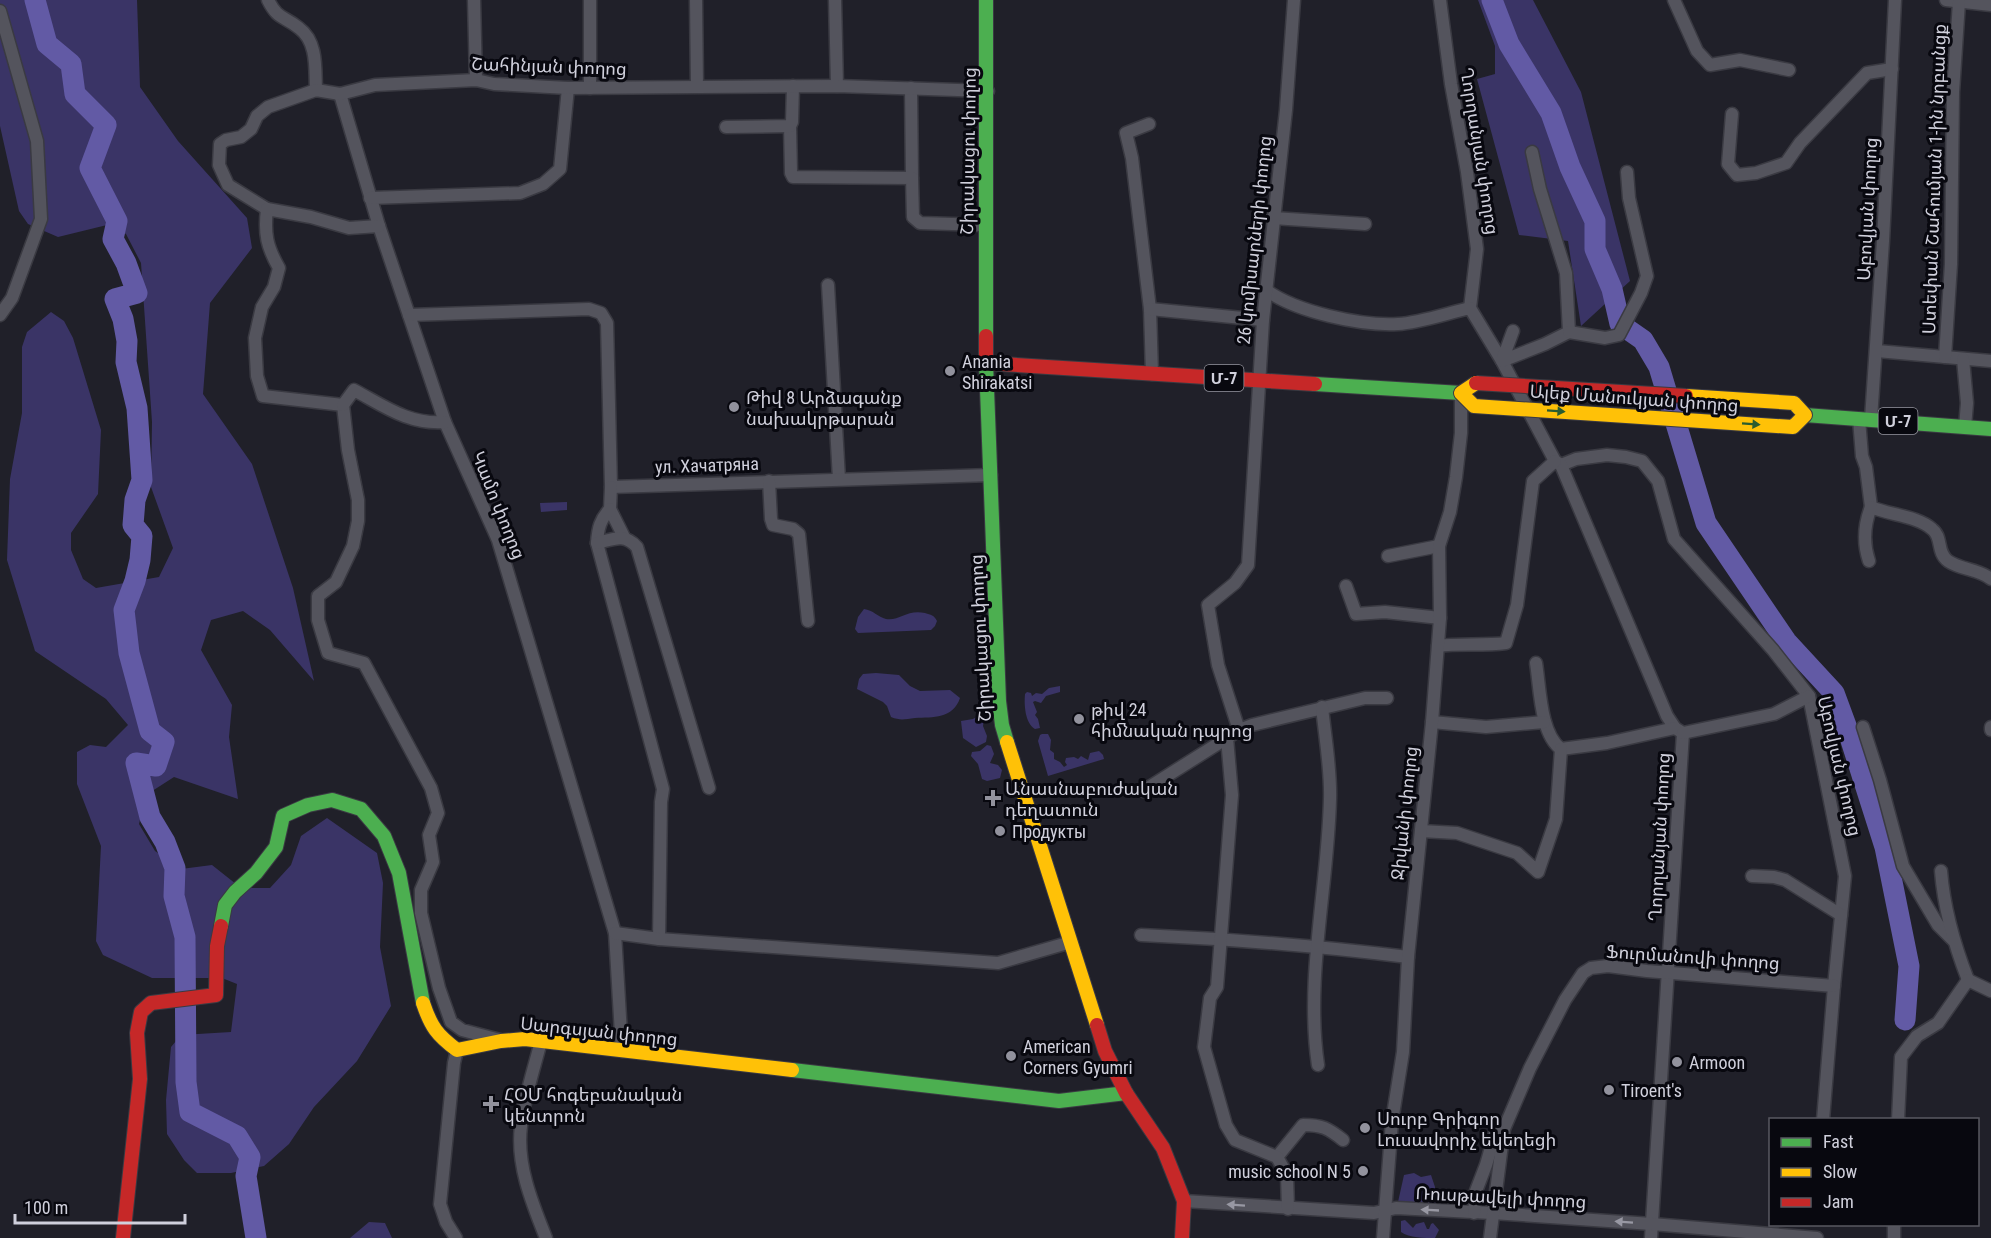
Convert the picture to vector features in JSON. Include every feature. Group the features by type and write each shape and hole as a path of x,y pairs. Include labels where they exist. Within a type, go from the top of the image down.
{"main road":[{"name":"Շիրակացու փողոց","path":"986,0 987,363 1002,725 1105,1052 1126,1093 1163,1148 1184,1201 1182,1238"},
{"name":"Ալեք Մանուկյան փողոց","path":"987,363 1461,393 1476,383 1794,403 1804,415 1991,429"},
{"name":"Ալեք Մանուկյան փողոց","path":"1461,393 1474,406 1793,427 1804,415"},
{"path":"123,1238 141,1079 137,1033 141,1012 151,1003 216,995 217,946 225,905 235,892 256,873 276,847 283,816 308,805 332,800 361,809 384,836 399,873 423,1004 430,1024 438,1035 457,1050"},
{"name":"Սարգսյան փողոց","path":"457,1050 501,1041 525,1039 1059,1101 1126,1093"}],"street":[{"path":"268,0 275,14 301,29 313,47 316,90"},
{"path":"474,0 476,80"},
{"path":"590,0 591,88"},
{"path":"696,0 696,86"},
{"path":"835,0 837,86"},
{"name":"26 կոմիսարների փողոց","path":"1239,730 1218,665 1208,605 1235,583 1248,565 1258,380 1286,110 1294,0"},
{"name":"Ղորղանյան փողոց","path":"1440,0 1477,249 1470,308"},
{"path":"1674,0 1697,51 1710,64 1740,60 1789,70"},
{"name":"Աբովյան փողոց","path":"1869,561 1865,533 1866,520 1871,507 1866,467 1862,456 1865,419 1876,351 1895,0"},
{"path":"1946,0 1991,5"},
{"name":"Ստեփան Շահումյան 1-ին նրբանցք","path":"1945,357 1951,264 1953,92 1959,2"},
{"path":"0,11 37,141 41,219 12,298 0,315"},
{"path":"1732,114 1728,164 1737,175 1756,173 1786,163 1800,143 1867,73 1892,69"},
{"name":"Շահինյան փողոց","path":"267,209 228,185 219,165 220,144 226,140 241,137 251,129 257,116 268,106 316,90 340,94 375,85 476,80 494,84 568,88 837,86 988,91"},
{"path":"793,86 790,126 793,177 912,178"},
{"path":"370,198 520,193 543,184 560,169 568,88"},
{"path":"911,88 913,217 920,223 986,225"},
{"name":"Կամո փողոց","path":"340,94 370,198 445,422 498,540 615,933 622,1051"},
{"path":"1149,124 1126,133 1132,158 1150,309 1152,374"},
{"path":"726,127 790,126"},
{"path":"1532,152 1540,189 1566,273 1569,332"},
{"path":"1502,361 1569,332 1605,338 1619,335 1647,276 1629,198 1627,172"},
{"path":"343,405 263,396 257,376 255,338 262,307 274,287 279,268 269,250 265,227 267,209 312,217 349,228 379,226"},
{"path":"1274,218 1365,224"},
{"path":"828,285 839,478"},
{"path":"1266,290 1278,299 1332,316 1361,322 1399,324 1470,308 1558,463 1533,481 1517,605 1506,643 1485,646 1451,644 1438,646"},
{"path":"409,315 589,309 601,313 607,323 610,509 624,537"},
{"path":"1150,309 1263,320"},
{"path":"1502,361 1514,331"},
{"path":"1876,351 1991,362"},
{"path":"1963,359 1967,403 1965,427"},
{"path":"445,422 419,422 401,416 354,390 343,405 358,521 352,546 336,582 318,596 318,620 328,653 364,663 431,788 438,813 429,835 433,862 421,890 421,913 439,988 451,1022 462,1030 501,1041"},
{"name":"Ջիվանի փողոց","path":"1383,1238 1392,1121 1403,1052 1408,957 1432,722 1440,618 1439,546 1450,512 1456,477 1461,433 1461,393"},
{"name":"Աբովյան փողոց","path":"1558,463 1607,455 1642,461 1658,481 1674,539 1773,650 1809,696 1845,876 1823,1118"},
{"name":"Ղորղանյան փողոց","path":"1558,463 1667,716 1679,730 1669,973 1651,1238"},
{"name":"ул. Хачатряна","path":"611,487 991,475"},
{"path":"769,481 773,525 793,529 799,534 808,621"},
{"path":"1871,507 1912,519 1932,528 1938,535 1939,548 1947,560 1991,579"},
{"path":"610,509 601,519 597,543 663,789 659,939"},
{"path":"597,543 624,537 631,540 637,547 709,788"},
{"path":"1388,556 1439,546"},
{"path":"1346,586 1356,614 1385,612 1440,618"},
{"path":"1536,663 1544,722 1556,745 1561,749 1774,714 1809,696"},
{"path":"1143,791 1239,730 1252,725 1365,698 1387,698"},
{"path":"1318,1065 1313,1034 1330,798 1322,707"},
{"path":"1432,722 1486,727 1544,722"},
{"path":"1863,727 1903,866 1938,925 1953,940"},
{"path":"1227,738 1232,795 1217,987 1210,998 1204,1047 1226,1125 1235,1140 1277,1157 1287,1175 1288,1209"},
{"path":"1421,831 1457,833 1517,853 1538,872 1556,819 1561,749"},
{"path":"1941,871 1944,902 1953,940 1968,980 1991,991"},
{"path":"1752,876 1785,880 1841,915"},
{"path":"615,933 659,939 998,963 1071,942"},
{"path":"1141,935 1318,946 1408,957"},
{"name":"Ֆուրմանովի փողոց","path":"1490,1238 1504,1129 1548,1032 1575,982 1583,973 1591,968 1608,966 1834,986"},
{"path":"1898,1118 1901,1057 1917,1036 1938,1023 1968,980"},
{"path":"541,1041 520,1127 523,1173 546,1238"},
{"path":"456,1238 446,1222 440,1204 457,1050"},
{"path":"1277,1157 1303,1125 1319,1125 1343,1140"},
{"path":"1474,1213 1476,1191 1496,1130"},
{"name":"Ռուսթավելի փողոց","path":"1184,1201 1374,1213 1386,1209 1492,1214 1652,1224 1745,1235 1817,1238"}],"shaded area":[{"path":"0,0 137,0 140,87 178,141 247,218 252,248 210,303 203,394 252,464 293,588 314,681 270,630 243,611 211,620 201,650 232,705 229,737 238,799 174,777 146,795 139,824 155,851 181,869 212,865 241,888 270,888 291,865 301,836 327,818 377,853 383,883 380,947 391,1006 357,1061 314,1107 289,1144 264,1166 231,1173 197,1173 184,1160 167,1134 166,1100 171,1047 181,1035 231,1032 237,984 222,978 152,978 103,955 96,941 101,846 77,784 77,752 90,745 106,747 128,725 106,699 35,651 7,560 10,479 22,413 22,347 27,332 51,312 64,321 73,338 101,430 98,494 71,533 71,550 83,579 96,588 159,577 173,548 151,487 152,422 141,263 126,234 107,225 58,237 28,224 19,211 0,126"},
{"path":"1478,0 1533,0 1581,92 1630,281 1581,326 1568,241 1519,235 1477,79 1495,74 1495,46"},
{"path":"567,502 567,510 541,512 540,503"},
{"path":"864,609 886,619 919,612 932,616 937,621 931,630 858,633 855,629 858,617"},
{"path":"863,674 899,675 910,686 920,691 950,690 960,698 953,710 942,715 894,718 891,717 883,702 857,689 859,679"},
{"path":"1060,686 1060,692 1046,696 1041,703 1033,702 1040,728 1035,729 1027,718 1025,694 1031,693 1032,696 1036,693 1042,694 1049,688"},
{"path":"980,715 984,719 983,726 987,736 986,742 976,747 963,738 961,721"},
{"path":"1042,734 1048,734 1054,759 1064,767 1067,765 1066,758 1078,759 1081,756 1088,760 1090,753 1099,751 1104,759 1048,776 1038,741"},
{"path":"987,745 991,746 994,754 990,763 998,765 1002,770 1000,778 987,781 982,779 978,764 971,756 972,752 980,751"},
{"path":"1414,1173 1421,1177 1431,1175 1435,1187 1436,1204 1398,1202 1404,1175"},
{"path":"1405,1220 1413,1228 1416,1224 1424,1222 1427,1229 1433,1223 1439,1230 1435,1238 1408,1235 1401,1232 1401,1221"},
{"path":"369,1222 385,1223 392,1238 350,1238"}],"waterway":[{"path":"35,0 47,44 71,64 75,94 106,125 90,168 117,221 113,239 126,263 137,293 115,299 123,319 127,341 126,362 137,408 142,480 135,500 133,525 142,536 140,560 124,610 129,653 150,731 164,742 156,766 136,763 150,817 165,842 175,868 174,896 185,937 186,1082 190,1112 237,1136 250,1157 246,1176 256,1238"},
{"path":"1492,0 1509,44 1551,113 1570,167 1595,221 1595,249 1612,289 1620,324 1643,340 1659,367 1706,523 1786,641 1834,693 1885,847 1909,966 1905,1020"}],"traffic: fast":[{"path":"986,0 986,336"},
{"path":"986,363 999,701 1007,742"},
{"path":"1315,384 1461,393"},
{"path":"1805,415 1991,429"},
{"path":"221,926 225,905 235,892 256,873 276,847 283,816 308,805 332,800 361,809 384,836 399,873 423,1003"},
{"path":"792,1070 1059,1101 1126,1093"}],"traffic: slow":[{"path":"1476,383 1461,393 1474,406 1793,427 1805,415 1794,403 1686,396"},
{"path":"1007,742 1097,1025"},
{"path":"423,1003 436,1030 457,1050 501,1041 525,1039 792,1070"}],"traffic: jam":[{"path":"986,336 986,363 1315,384"},
{"path":"1476,383 1686,396"},
{"path":"123,1238 140,1079 137,1033 141,1012 151,1003 216,995 217,946 221,926"},
{"path":"1097,1025 1105,1051 1126,1093 1163,1148 1184,1201 1182,1238"}],"place":[{"name":"Anania Shirakatsi","path":"950,371"},
{"name":"Թիվ 8 Արձագանք նախակրթարան","path":"734,407"},
{"name":"թիվ 24 հիմնական դպրոց","path":"1079,719"},
{"name":"Անասնաբուժական դեղատուն","path":"993,798"},
{"name":"Продукты","path":"1000,831"},
{"name":"American Corners Gyumri","path":"1011,1056"},
{"name":"Armoon","path":"1677,1062"},
{"name":"Tiroent's","path":"1609,1090"},
{"name":"ՀՕՄ հոգեբանական կենտրոն","path":"491,1104"},
{"name":"Սուրբ Գրիգոր Լուսավորիչ եկեղեցի","path":"1365,1128"},
{"name":"music school N 5","path":"1363,1171"}]}
